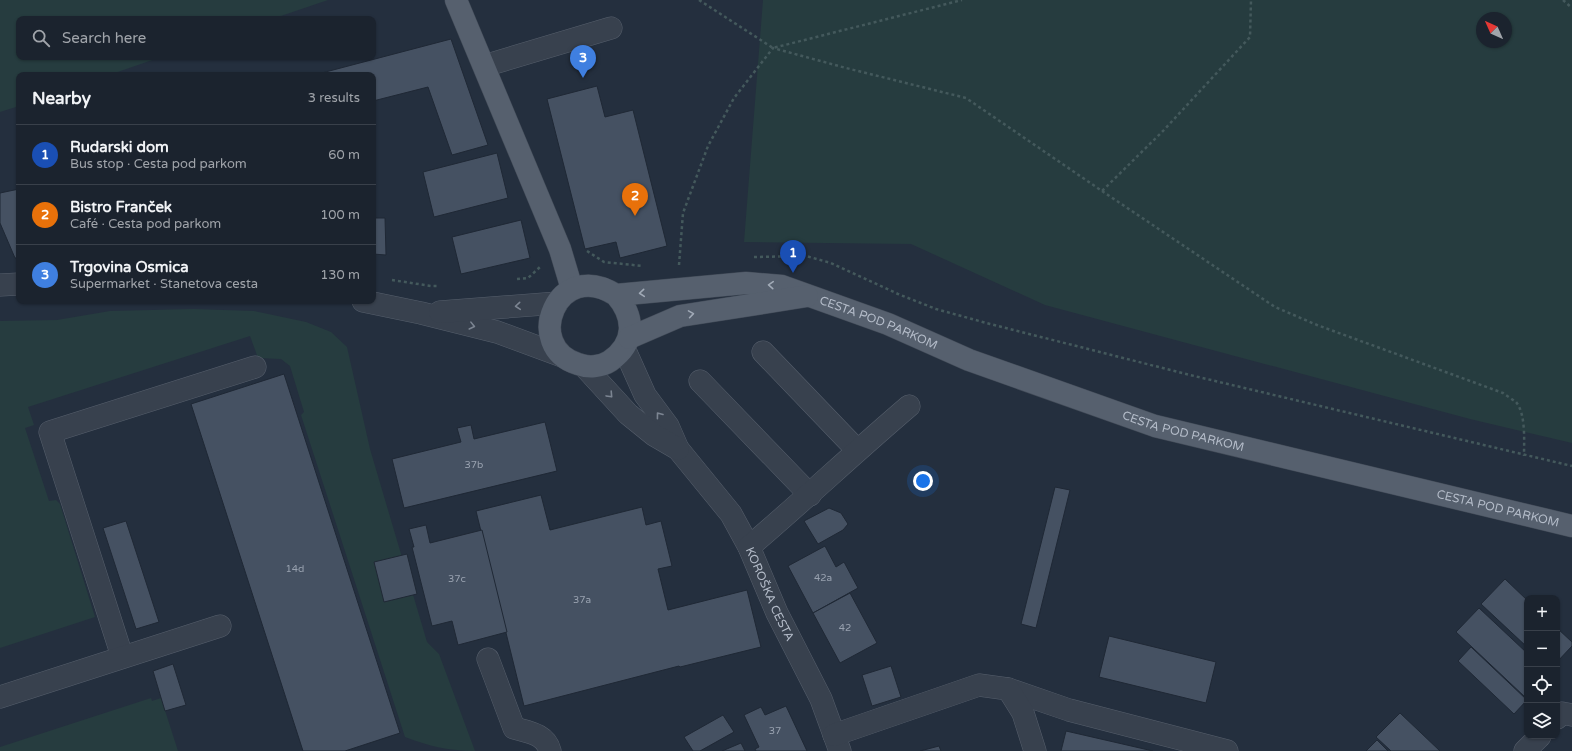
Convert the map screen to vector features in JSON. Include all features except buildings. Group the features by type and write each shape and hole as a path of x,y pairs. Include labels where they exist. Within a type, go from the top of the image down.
{"main road":[{"path":"458,0 560,249 565,296"},
{"name":"CESTA POD PARKOM","path":"616,295 746,283 782,286 888,324 969,360 1155,426 1572,526"},
{"path":"584,286 595,286 607,289 616,295 624,304 629,315 630,326 626,343 616,356 607,363 596,366 584,366 572,363 562,356 554,346 550,334 550,317 565,296 584,286"},
{"path":"626,343 680,316 808,296"}],"street":[{"path":"484,66 612,28"},
{"path":"0,285 16,284"},
{"path":"421,313 565,296"},
{"path":"376,304 497,332 562,356"},
{"path":"626,343 645,395 668,426 678,449"},
{"path":"763,352 857,450"},
{"path":"584,366 628,414 654,435 678,449"},
{"path":"122,656 50,432 255,367"},
{"path":"700,381 810,495"},
{"path":"749,547 810,495 857,450 909,406"},
{"name":"KOROŠKA CESTA","path":"678,449 731,514 749,547 777,613 821,699 837,743"},
{"path":"0,696 220,626"},
{"path":"488,659 514,728 537,734 548,746 550,751"},
{"path":"837,743 979,685 1008,689 1069,710 1227,751"},
{"path":"1008,689 1023,713 1035,751"},
{"path":"1560,715 1562,713 1572,715"},
{"path":"1525,751 1537,739"}],"path":[{"path":"699,0 773,48 966,98 1275,307 1317,325 1503,393 1516,403 1521,413 1524,436 1524,456"},
{"path":"679,270 683,213 708,146 734,98 773,48 962,0"},
{"path":"1102,191 1163,131 1250,37 1251,0"},
{"path":"1563,0 1572,8"}],"green space":[{"path":"0,0 328,0 281,16 16,16 16,60 152,60 118,72 16,72 16,107 0,112"},
{"path":"763,0 1572,0 1572,443 1470,419 1045,305 911,244 744,242"},
{"path":"193,309 254,311 306,322 331,332 347,347 370,449 427,642 439,654 475,751 439,747 405,737 301,415 304,412 290,366 281,359 258,358 250,336 28,407 34,425 25,428 49,501 56,500 60,504 95,617 0,648 0,321 57,320 110,311"},
{"path":"151,698 152,701 161,698 178,751 0,751 0,747"}],"place":[{"name":"Trgovina Osmica","path":"583,78"},
{"name":"Bistro Franček","path":"635,216"},
{"name":"Rudarski dom","path":"793,273"}]}
